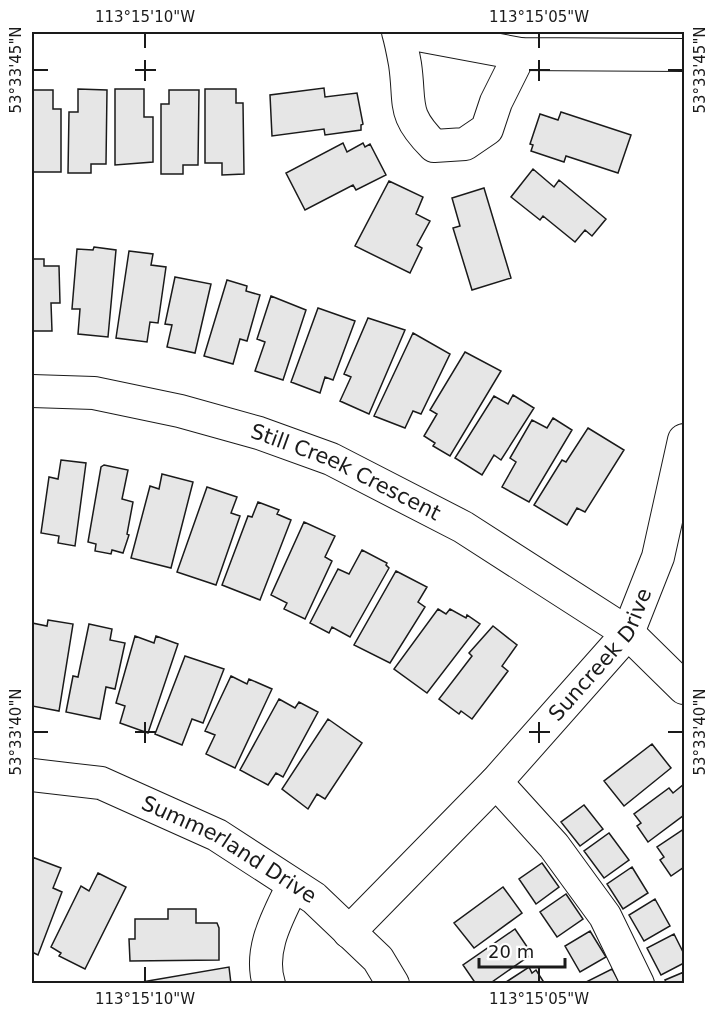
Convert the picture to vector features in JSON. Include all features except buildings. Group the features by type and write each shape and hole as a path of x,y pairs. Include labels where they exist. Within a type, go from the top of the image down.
{"street":[{"path":"520,54 496,102 487,129 465,144 434,146 420,132 406,105 405,66 400,32 520,54 684,55"},
{"name":"Still Creek Crescent","path":"32,391 94,393 180,411 259,433 331,459 463,527 628,633 684,688"},
{"name":"Suncreek Drive","path":"349,932 496,782 628,633 658,557 684,440"},
{"name":"Summerland Drive","path":"32,775 101,783 216,834 314,898 378,959 385,981"},
{"path":"496,782 554,846 605,915 638,984"},
{"name":"Summerland Drive","path":"269,984 266,973 266,953 277,919 293,885"}]}
